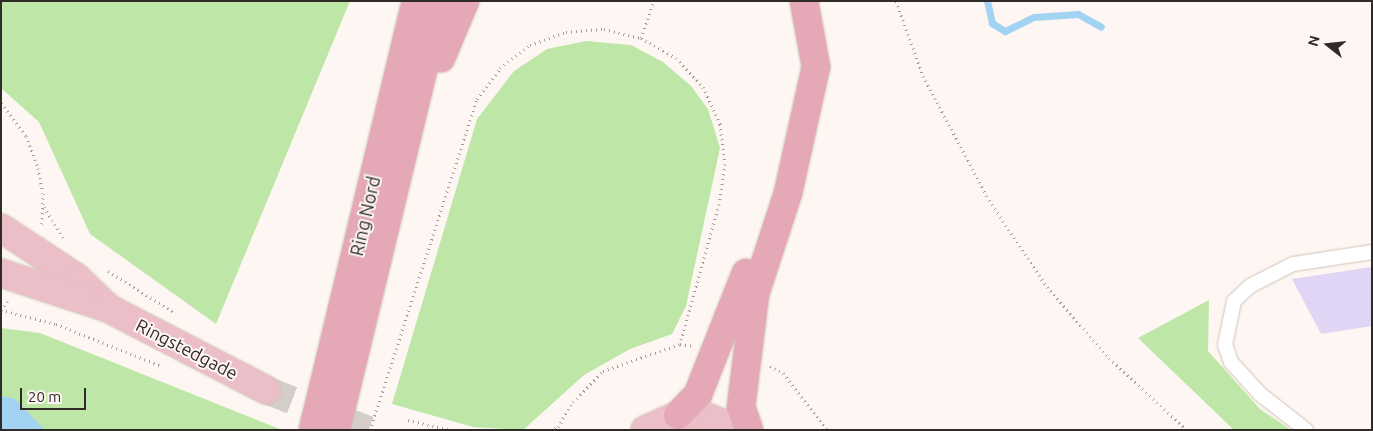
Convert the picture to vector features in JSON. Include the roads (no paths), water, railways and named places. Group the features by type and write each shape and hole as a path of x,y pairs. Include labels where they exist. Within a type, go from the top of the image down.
{"highway":[{"path":"341,316 375,102 399,1"},
{"name":"Ring Nord","path":"313,430 416,1"},
{"path":"339,419 440,1"},
{"path":"339,419 448,36 465,1"},
{"path":"678,415 698,394 717,349 774,189 801,66 786,1"},
{"path":"749,430 741,407 755,294 788,193 816,67 804,1"}],"main road":[{"name":"Ringstedgade","path":"1,228 77,278 108,308"},
{"name":"Ringstedgade","path":"12,276 108,308 266,390"},
{"path":"644,430 678,415 719,419 740,430"}],"lane":[{"path":"1306,430 1260,394 1231,362 1225,345 1234,301 1250,286 1293,264 1372,252"}],"water":[{"path":"1,396 15,399 45,430 1,430"}],"waterway":[{"path":"987,1 992,23 1005,31 1034,17 1078,14 1101,27"}],"tunnel":[{"path":"266,390 368,430"}]}
